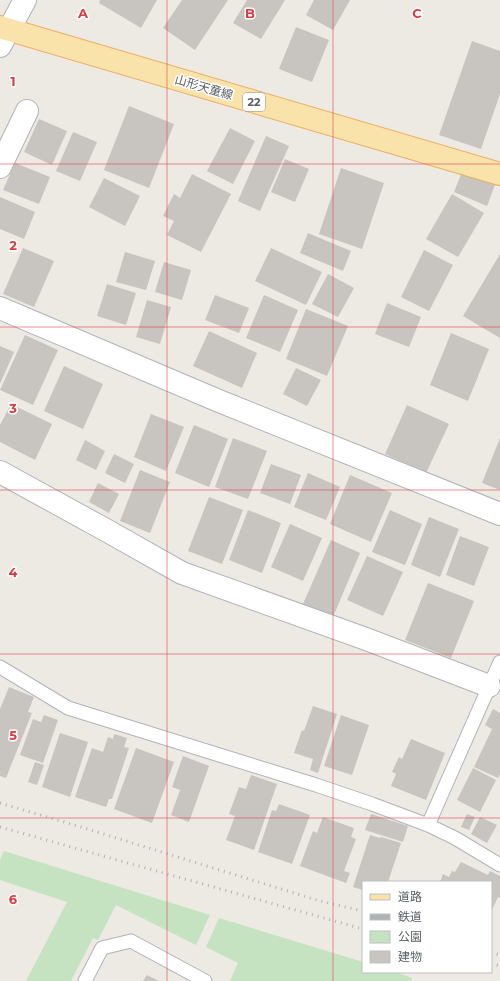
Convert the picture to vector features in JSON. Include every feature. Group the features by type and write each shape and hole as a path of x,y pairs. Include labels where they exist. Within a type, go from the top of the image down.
{"main road":[{"name":"山形天童線","path":"3,34 500,174"}],"street":[{"path":"3,34 25,0"},
{"path":"0,167 28,111"},
{"path":"0,308 219,401 500,514"},
{"path":"0,472 182,573 366,639 489,686"}],"lane":[{"path":"428,825 500,662"},
{"path":"0,667 68,708 316,785 372,804 428,825 455,838 500,865"},
{"path":"85,981 102,948 131,941 205,981"}],"green space":[{"path":"4,851 210,915 196,945 116,905 98,940 93,938 71,981 26,981 67,902 0,880 0,860"},
{"path":"219,918 362,962 362,973 398,973 412,978 412,981 230,981 238,963 206,947"}],"building":[{"path":"100,0 157,0 141,28 99,3"},
{"path":"182,0 228,0 195,50 163,28"},
{"path":"247,0 285,0 261,39 233,23"},
{"path":"314,0 350,0 333,30 306,15"},
{"path":"296,27 329,40 312,82 279,69"},
{"path":"472,41 500,51 500,94 481,149 439,135"},
{"path":"129,106 174,124 149,188 104,170"},
{"path":"39,119 67,131 52,165 24,152"},
{"path":"230,128 255,141 233,184 207,171"},
{"path":"73,132 97,142 80,181 56,171"},
{"path":"266,136 289,146 260,211 238,201"},
{"path":"285,159 309,169 295,202 271,192"},
{"path":"15,163 50,177 39,204 3,190"},
{"path":"341,168 384,183 362,249 319,234"},
{"path":"462,172 495,185 487,206 454,192"},
{"path":"192,174 231,194 201,252 167,235 174,221 163,216 174,194 180,198"},
{"path":"104,178 140,196 125,226 89,207"},
{"path":"452,194 484,213 458,257 426,239"},
{"path":"0,197 35,212 24,239 0,229"},
{"path":"308,233 351,251 343,271 300,253"},
{"path":"23,248 54,261 34,307 3,294"},
{"path":"271,248 322,272 306,305 255,281"},
{"path":"424,250 453,265 429,311 401,297"},
{"path":"125,252 155,261 146,290 116,282"},
{"path":"500,254 500,338 463,316"},
{"path":"164,262 191,270 182,300 155,292"},
{"path":"328,274 354,288 338,317 312,304"},
{"path":"107,284 136,293 126,325 97,316"},
{"path":"215,295 249,308 239,333 205,320"},
{"path":"264,295 298,310 280,352 246,338"},
{"path":"147,300 171,307 160,344 136,337"},
{"path":"387,303 421,317 409,347 375,334"},
{"path":"306,309 348,326 327,376 286,359"},
{"path":"209,331 257,353 242,388 193,366"},
{"path":"451,333 489,349 468,401 430,385"},
{"path":"25,335 58,350 33,405 0,390"},
{"path":"0,346 14,352 0,384"},
{"path":"64,366 103,384 83,429 44,411"},
{"path":"296,368 321,380 307,406 283,394"},
{"path":"11,404 52,424 35,460 0,442 0,425"},
{"path":"407,405 449,424 426,473 385,454"},
{"path":"151,414 184,427 166,471 134,457"},
{"path":"194,425 228,439 209,487 175,473"},
{"path":"233,438 267,451 248,499 215,487"},
{"path":"500,438 500,490 482,483"},
{"path":"85,440 105,451 96,470 76,460"},
{"path":"114,454 134,464 125,483 105,473"},
{"path":"271,464 301,475 290,504 260,493"},
{"path":"140,470 170,482 150,533 120,521"},
{"path":"308,473 340,487 326,520 294,507"},
{"path":"350,475 392,493 371,542 330,524"},
{"path":"98,483 119,494 109,513 89,502"},
{"path":"209,497 243,510 222,564 188,551"},
{"path":"248,510 281,523 262,573 229,560"},
{"path":"390,510 422,524 405,565 372,552"},
{"path":"429,517 459,529 440,577 411,565"},
{"path":"290,524 322,538 303,581 271,567"},
{"path":"460,536 489,547 474,586 446,575"},
{"path":"331,540 360,553 333,617 303,604"},
{"path":"367,556 403,572 383,616 347,600"},
{"path":"428,583 474,601 451,658 405,640"},
{"path":"9,687 34,697 28,712 32,713 6,778 0,776 0,709"},
{"path":"313,706 337,714 318,773 310,770 313,759 294,753 302,730 304,731"},
{"path":"493,709 500,713 500,774 498,778 474,767 492,729 485,725"},
{"path":"44,715 58,720 43,763 20,755 33,719 41,722"},
{"path":"341,715 369,725 352,775 324,766"},
{"path":"60,733 88,742 70,797 42,787"},
{"path":"114,734 127,738 124,747 129,748 112,799 109,799 106,807 75,797 92,748 103,752 108,737 113,739"},
{"path":"411,739 445,753 426,800 391,786 396,774 392,772 399,757 402,759"},
{"path":"136,748 174,762 152,823 114,809"},
{"path":"183,756 209,766 189,822 171,815 180,790 172,787"},
{"path":"35,762 44,765 37,785 28,782"},
{"path":"473,768 496,780 480,812 457,800"},
{"path":"251,775 277,784 254,850 226,840 235,816 229,814 239,787 246,789"},
{"path":"279,804 310,815 292,864 258,852 272,810 276,811"},
{"path":"371,814 408,826 403,842 365,830"},
{"path":"467,814 475,817 469,830 461,827"},
{"path":"323,817 354,828 351,837 356,839 344,871 350,873 346,883 300,866 313,831 317,833"},
{"path":"480,817 497,825 487,843 471,834"},
{"path":"370,835 401,843 388,881 362,881 362,890 353,887"},
{"path":"461,862 488,875 490,871 500,876 500,898 498,897 492,910 492,881 440,881 443,874 449,877 452,871 455,872"},
{"path":"147,975 159,981 143,981"}],"railway":[{"path":"0,803 320,901 362,911"},
{"path":"0,827 362,929"},
{"path":"492,952 500,955"},
{"path":"492,963 500,966"}]}
